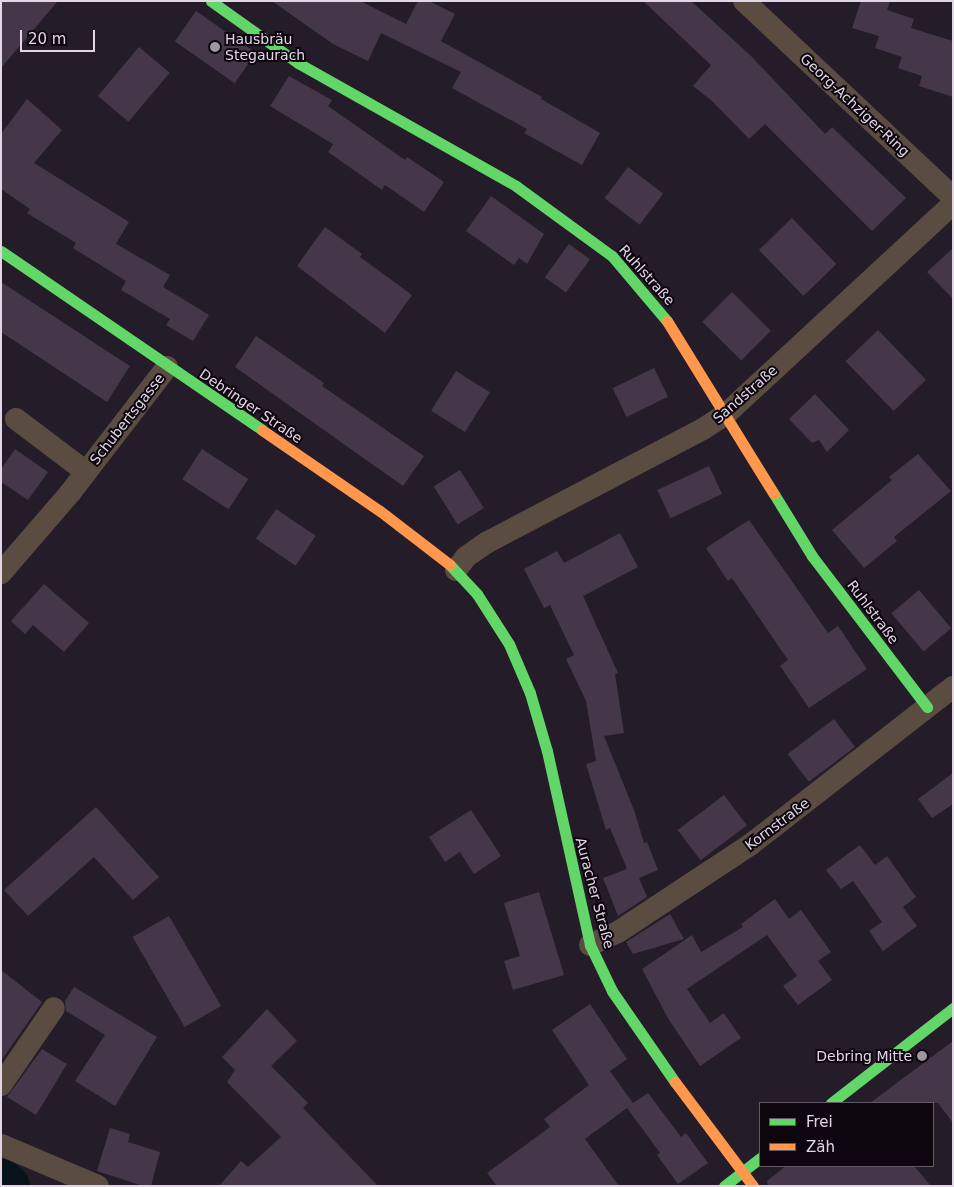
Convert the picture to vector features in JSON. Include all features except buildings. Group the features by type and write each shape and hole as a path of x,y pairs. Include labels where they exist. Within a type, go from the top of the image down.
{"street":[{"name":"Ruhlstraße","path":"211,1 298,63 516,186 612,256 664,315 812,556 927,707"},
{"name":"Georg-Achziger-Ring","path":"757,5 953,197"},
{"name":"Sandstraße","path":"456,570 466,557 486,543 703,429 726,414 953,204"},
{"name":"Debringer Straße","path":"1,251 167,367 380,511 456,570 477,594"},
{"name":"Schubertsgasse","path":"1,573 86,472 167,367"},
{"name":"Schubertsgasse","path":"16,419 86,472"},
{"name":"Auracher Straße","path":"477,594 509,644 530,693 547,752 590,945 612,991 642,1037 753,1186"},
{"name":"Kornstraße","path":"590,945 618,932 750,845 953,687"},
{"path":"1,1085 54,1008"},
{"path":"833,1102 953,1008"},
{"path":"1,1145 98,1186"},
{"path":"724,1186 759,1159"}],"waterway":[{"path":"1,1181 7,1186"}],"traffic: fast":[{"path":"211,1 298,63 516,186 612,256 667,321"},
{"path":"1,251 262,430"},
{"path":"774,494 812,556 927,707"},
{"path":"450,565 477,594 509,644 530,693 547,751 590,945 612,991 675,1082"},
{"path":"832,1102 953,1008"},
{"path":"724,1186 759,1159"}],"traffic: slow":[{"path":"667,321 774,494"},
{"path":"262,430 380,511 450,565"},
{"path":"675,1082 753,1186"}],"place":[{"name":"Hausbräu Stegaurach","path":"215,47"},
{"name":"Debring Mitte","path":"922,1056"}]}
